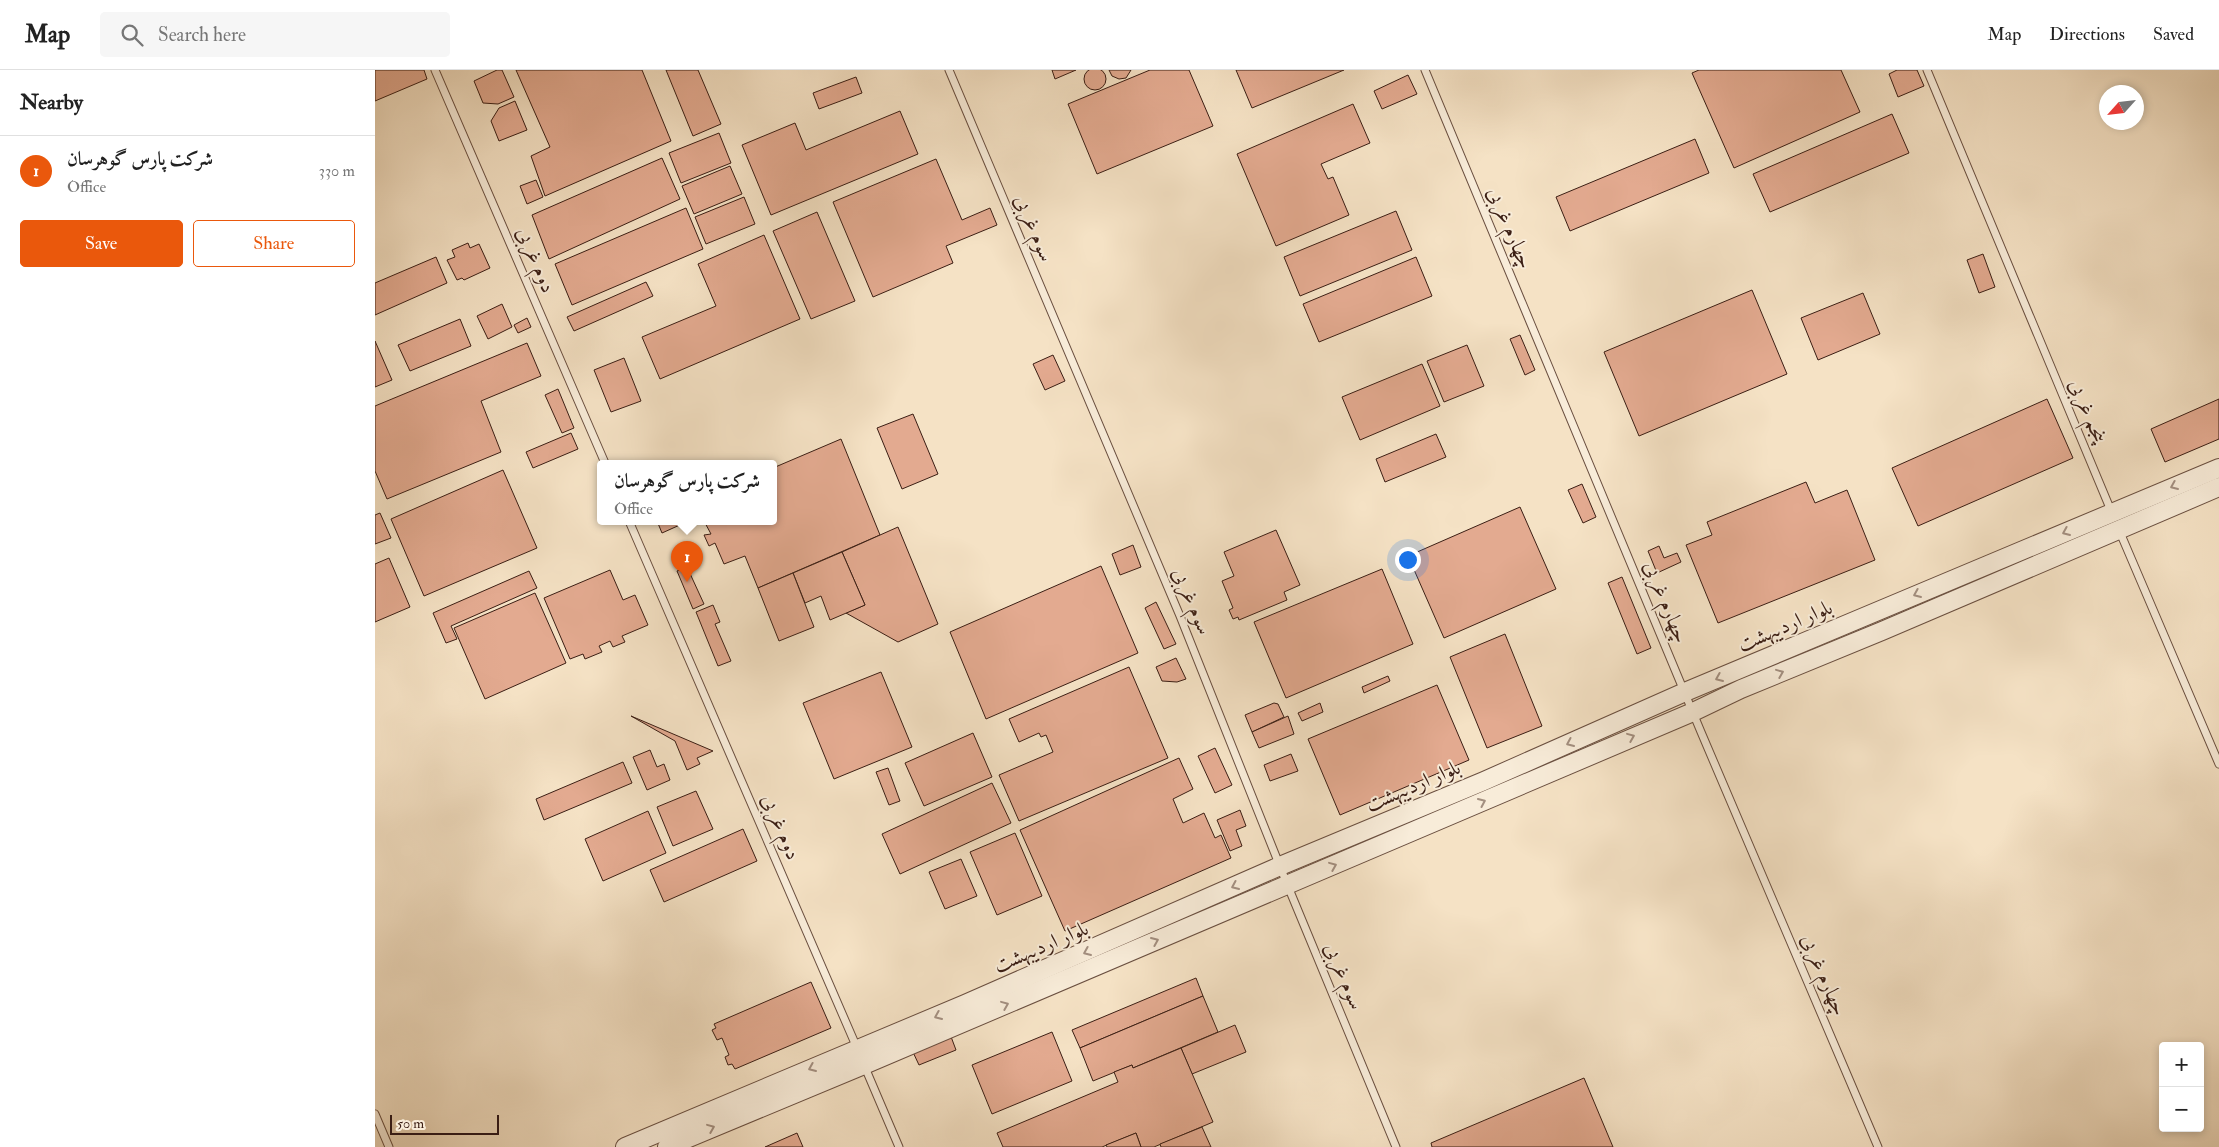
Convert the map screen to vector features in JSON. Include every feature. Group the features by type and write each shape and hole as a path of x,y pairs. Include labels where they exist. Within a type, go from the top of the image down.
{"street":[{"name":"بلوار اردیبهشت","path":"667,1147 864,1066 1287,884 1384,845 1693,712 1741,688 1883,631 2115,522 2219,468"},
{"name":"بلوار اردیبهشت","path":"625,1147 1100,946 1280,866 1484,781 1685,692 2115,522 2219,487"}],"lane":[{"name":"دوم غربی","path":"435,70 604,460"},
{"name":"سوم غربی","path":"949,70 1180,616 1287,884 1397,1147"},
{"name":"چهارم غربی","path":"1425,70 1693,712 1878,1147"},
{"name":"پنجم غربی","path":"1927,70 2115,522 2219,764"},
{"name":"دوم غربی","path":"631,525 899,1147"},
{"path":"375,1114 389,1147"}],"building":[{"path":"1095,68 1103,71 1106,79 1103,87 1095,90 1087,87 1084,79 1087,71"},
{"path":"375,70 424,70 427,79 375,101"},
{"path":"497,70 502,70 514,97 498,104 483,103 474,81"},
{"path":"516,70 642,70 671,141 545,196 531,156 550,147"},
{"path":"666,70 698,70 721,124 693,136"},
{"path":"1052,70 1076,70 1055,79"},
{"path":"1109,70 1131,70 1126,78 1119,79 1112,76"},
{"path":"1150,70 1189,70 1213,126 1097,174 1068,104"},
{"path":"1236,70 1344,70 1252,108"},
{"path":"1699,70 1841,70 1860,112 1734,168 1692,73"},
{"path":"1897,70 1917,70 1924,86 1898,97 1889,74"},
{"path":"1408,75 1417,94 1382,109 1374,91"},
{"path":"856,77 862,93 819,109 813,93"},
{"path":"515,101 527,130 499,141 491,121 499,108"},
{"path":"1353,104 1370,143 1321,164 1328,179 1333,177 1349,215 1276,246 1237,154"},
{"path":"900,111 918,154 771,215 742,145 795,123 806,150"},
{"path":"1892,114 1909,153 1770,212 1753,174"},
{"path":"719,133 731,163 681,183 669,153"},
{"path":"1695,139 1709,173 1570,231 1556,197"},
{"path":"662,158 680,199 549,259 532,215"},
{"path":"936,159 962,220 990,208 997,225 946,246 953,263 873,297 833,202"},
{"path":"730,166 742,194 694,214 682,186"},
{"path":"536,180 543,197 527,204 520,186"},
{"path":"744,197 755,224 706,244 695,217"},
{"path":"686,208 703,249 572,305 555,264"},
{"path":"1396,211 1412,250 1300,296 1284,257"},
{"path":"817,212 855,301 811,319 773,231"},
{"path":"764,235 800,319 660,379 642,337 716,306 698,264"},
{"path":"468,243 470,248 479,244 490,268 464,280 462,278 457,280 447,260 455,257 452,250"},
{"path":"1983,254 1995,287 1979,293 1967,260"},
{"path":"436,257 447,283 375,315 375,283"},
{"path":"1416,257 1432,296 1319,342 1303,304"},
{"path":"646,282 653,296 574,331 567,317"},
{"path":"1752,290 1787,374 1639,436 1604,352"},
{"path":"1863,293 1880,334 1818,360 1801,318"},
{"path":"502,304 512,327 488,339 477,316"},
{"path":"527,318 531,327 518,333 514,325"},
{"path":"460,319 471,346 410,371 398,345"},
{"path":"1520,335 1535,370 1525,375 1510,339"},
{"path":"375,341 392,380 375,387"},
{"path":"527,343 541,376 481,401 501,452 387,499 375,471 375,406"},
{"path":"1467,345 1484,386 1444,402 1427,361"},
{"path":"1053,355 1065,381 1045,390 1033,364"},
{"path":"624,358 641,401 611,412 594,370"},
{"path":"1422,364 1440,406 1360,440 1342,397"},
{"path":"558,389 574,428 562,433 545,395"},
{"path":"2047,399 2073,458 1918,526 1892,468"},
{"path":"2219,399 2219,439 2165,462 2151,429"},
{"path":"913,414 938,474 902,489 877,428"},
{"path":"571,433 578,449 533,468 526,452"},
{"path":"1436,434 1446,457 1385,482 1376,459"},
{"path":"841,439 880,535 758,588 745,556 724,564 715,543 709,546 704,535 711,534 706,525 777,525 777,466"},
{"path":"503,470 537,548 424,596 391,519"},
{"path":"1806,482 1815,503 1847,490 1875,560 1718,623 1686,545 1712,535 1707,522"},
{"path":"1582,484 1596,517 1583,523 1568,490"},
{"path":"1520,507 1556,589 1444,638 1408,556"},
{"path":"380,513 391,538 375,544 375,515"},
{"path":"659,525 680,525 662,533"},
{"path":"898,527 938,624 898,642 846,613 865,605 842,552"},
{"path":"1276,530 1300,585 1284,592 1287,600 1239,620 1238,617 1233,619 1229,610 1233,608 1222,581 1234,576 1224,552"},
{"path":"1133,545 1141,567 1120,575 1112,554"},
{"path":"1659,546 1664,558 1677,553 1681,562 1657,573 1648,551"},
{"path":"842,552 865,605 830,620 821,596 805,603 793,573"},
{"path":"389,558 410,607 375,622 375,564"},
{"path":"1101,566 1138,653 986,719 950,632"},
{"path":"687,567 704,604 693,609 677,571"},
{"path":"1382,569 1413,644 1286,698 1254,622"},
{"path":"610,570 623,600 635,595 648,625 622,636 625,642 613,647 610,641 599,646 602,652 585,659 583,654 570,659 544,598"},
{"path":"529,571 537,588 451,626 457,639 446,643 433,613"},
{"path":"793,573 814,627 779,641 758,588"},
{"path":"1622,577 1651,648 1637,654 1608,583"},
{"path":"535,593 566,663 485,699 454,628"},
{"path":"1156,602 1176,644 1164,649 1145,608"},
{"path":"713,605 720,622 715,624 731,661 718,666 696,612"},
{"path":"1505,634 1542,726 1487,748 1450,657"},
{"path":"1176,658 1186,679 1177,682 1162,681 1156,667"},
{"path":"1129,667 1168,758 1019,821 999,775 1053,752 1046,735 1041,737 1039,733 1019,742 1009,719"},
{"path":"881,672 912,747 834,779 803,703"},
{"path":"1388,676 1390,681 1364,693 1362,687"},
{"path":"1437,685 1469,760 1340,815 1308,739"},
{"path":"1274,703 1278,704 1284,717 1252,732 1245,715"},
{"path":"1320,703 1323,712 1302,721 1298,713"},
{"path":"631,716 713,751 697,758 700,764 687,770 675,741"},
{"path":"1288,716 1294,734 1259,748 1252,732"},
{"path":"973,733 992,777 924,806 905,763"},
{"path":"1215,748 1232,785 1215,793 1198,756"},
{"path":"650,750 657,767 664,764 670,780 647,790 633,757"},
{"path":"1291,754 1298,771 1270,781 1264,765"},
{"path":"1179,758 1193,789 1173,799 1183,823 1204,813 1215,838 1221,835 1231,858 1065,931 1020,830"},
{"path":"623,762 632,783 544,820 536,799"},
{"path":"888,768 900,801 889,805 876,772"},
{"path":"992,783 1011,823 900,874 882,834"},
{"path":"696,791 713,829 673,846 657,807"},
{"path":"1240,810 1246,826 1236,830 1242,846 1230,851 1217,820"},
{"path":"648,811 666,853 603,881 585,839"},
{"path":"743,829 757,861 664,902 650,870"},
{"path":"1015,833 1042,896 997,915 970,852"},
{"path":"961,859 977,896 945,909 929,872"},
{"path":"1196,978 1203,996 1080,1048 1072,1030"},
{"path":"811,982 831,1028 735,1069 732,1064 728,1065 725,1057 729,1055 722,1038 717,1040 712,1030 716,1028 714,1024"},
{"path":"1203,996 1218,1032 1133,1068 1132,1065 1093,1081 1080,1048"},
{"path":"1235,1025 1246,1052 1192,1074 1181,1048"},
{"path":"1052,1032 1072,1081 992,1114 972,1065"},
{"path":"950,1034 956,1050 919,1065 912,1050"},
{"path":"1181,1048 1213,1122 1154,1147 1141,1147 1136,1133 1102,1147 1003,1147 997,1133 1118,1082 1114,1072 1132,1065 1133,1068"},
{"path":"1584,1078 1613,1147 1432,1147 1431,1143"},
{"path":"1202,1127 1211,1147 1161,1147 1160,1144"},
{"path":"797,1133 803,1147 765,1147"},
{"path":"1136,1133 1141,1147 1107,1147 1106,1145"}],"place":[{"name":"شرکت پارس گوهرسان","path":"687,582"}]}
